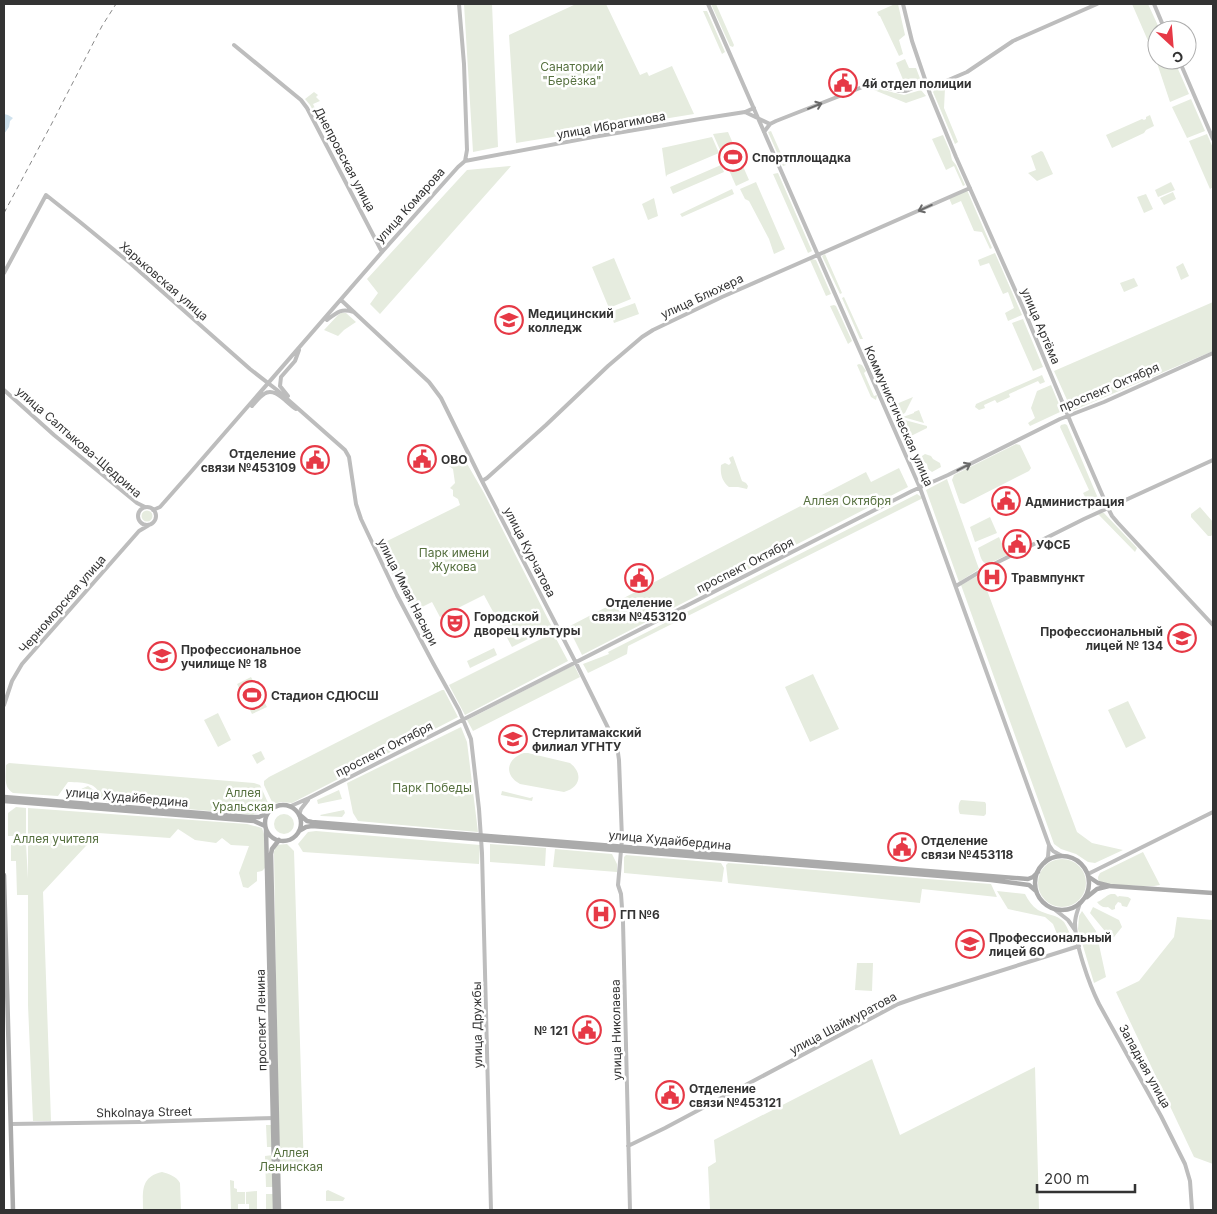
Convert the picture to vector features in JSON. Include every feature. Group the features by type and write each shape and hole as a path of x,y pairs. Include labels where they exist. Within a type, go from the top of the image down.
{"main road":[{"path":"459,4 468,150 465,161"},
{"name":"Коммунистическая улица","path":"708,4 920,488 1049,846"},
{"name":"улица Артёма","path":"904,4 912,41 927,86 1108,508 1118,523 1213,625"},
{"path":"764,132 770,124 871,85 900,91 918,86 939,84 967,72 1013,41 1097,4"},
{"path":"1154,4 1161,20"},
{"name":"Днепровская улица","path":"234,45 293,93 307,108 382,252"},
{"path":"1183,70 1213,139"},
{"name":"улица Ибрагимова","path":"465,161 593,137 745,112 754,108"},
{"path":"745,112 770,124"},
{"name":"улица Комарова","path":"269,383 382,252 465,161"},
{"name":"улица Блюхера","path":"482,481 642,337 672,320 722,297 970,188"},
{"name":"Харьковская улица","path":"4,273 46,195 116,251 250,369 269,383"},
{"name":"улица Курчатова","path":"341,300 435,389 452,420 617,746 622,848"},
{"path":"321,324 341,310 356,313"},
{"path":"300,348 296,361 280,379 280,386 301,411"},
{"name":"проспект Октября","path":"291,806 840,527 948,476 1060,419 1213,353"},
{"path":"139,521 149,525 154,521 160,507 269,383"},
{"name":"улица Имая Насыри","path":"269,383 348,454 360,519 397,595 472,739 481,837"},
{"name":"улица Салтыкова-Щедрина","path":"4,390 60,440 137,503 139,511"},
{"path":"244,412 264,394 270,392 277,394 294,408 301,411"},
{"path":"956,586 988,567 1084,519 1213,460"},
{"path":"137,503 153,510 155,519"},
{"path":"139,531 139,511 145,507"},
{"path":"153,510 160,507"},
{"name":"Черноморская улица","path":"4,706 12,681 22,664 139,531 149,525"},
{"name":"улица Худайбердина","path":"4,797 249,819"},
{"path":"299,815 309,798"},
{"name":"улица Худайбердина","path":"4,801 249,819"},
{"path":"249,819 268,813 276,806 291,806 299,815 301,826 299,831 290,839 279,840 271,836 265,822 268,813"},
{"path":"1089,875 1213,812"},
{"name":"улица Худайбердина","path":"299,815 312,822 622,848 1028,879 1038,872"},
{"path":"249,819 266,828"},
{"name":"улица Худайбердина","path":"299,831 312,826 481,837"},
{"name":"проспект Ленина","path":"266,828 279,1210"},
{"name":"улица Дружбы","path":"481,837 485,921 491,1210"},
{"name":"проспект Ленина","path":"275,1210 271,854 272,849 279,840"},
{"path":"1049,846 1053,851 1062,856 1080,862 1089,875 1098,882 1110,886 1213,893"},
{"path":"1049,846 1048,857 1038,872 1036,880 1036,891 1044,903 1054,909 1068,910 1097,889 1110,886"},
{"name":"улица Худайбердина","path":"622,848 802,866 991,880 1029,885 1036,891"},
{"name":"улица Николаева","path":"622,848 618,885 621,894 623,922 626,1001 630,1210"},
{"path":"1044,864 1050,859 1062,856"},
{"path":"4,875 13,1210"},
{"path":"1085,898 1088,891 1089,875"},
{"name":"Западная улица","path":"1080,903 1075,918 1076,932 1091,986 1185,1164 1190,1181 1192,1210"},
{"name":"Западная улица","path":"1054,909 1070,922 1076,932"},
{"name":"улица Шаймуратова","path":"628,1146 666,1128 898,1004 1079,946"},
{"name":"Shkolnaya Street","path":"11,1124 275,1118"}],"green space":[{"path":"464,4 492,4 498,147 473,152"},
{"name":"Санаторий \"Берёзка\"","path":"576,4 606,4 640,75 647,72 649,76 672,66 694,114 516,143 509,35"},
{"path":"711,4 716,4 734,45 733,47 730,46"},
{"path":"898,4 905,35 899,40 903,54 899,56 877,12"},
{"path":"1132,4 1148,4 1155,20 1147,20 1147,38"},
{"path":"703,11 707,11 725,52 722,54"},
{"path":"905,59 909,68 916,68 921,81 905,88 893,87 904,82 896,63"},
{"path":"1159,70 1178,70 1189,94 1170,102"},
{"path":"940,86 945,88 944,108 958,142 955,144 933,92"},
{"path":"875,88 904,95 921,90 926,96 906,103 874,90"},
{"path":"314,92 318,95 316,97 320,101 313,104 320,119 335,133 328,138 305,99"},
{"path":"1191,99 1205,131 1187,138 1172,107"},
{"path":"1150,115 1154,126 1144,133 1112,148 1106,135 1142,119 1144,120"},
{"path":"771,131 786,165 783,166 768,132"},
{"path":"728,132 749,180 736,186 713,134"},
{"path":"1207,134 1213,148 1213,187 1210,189 1189,141"},
{"path":"943,135 952,160 965,185 963,186 954,166 946,170 932,139"},
{"path":"712,137 719,153 666,177 662,148"},
{"path":"1041,151 1053,174 1037,181 1028,173 1036,170 1031,156"},
{"path":"721,165 724,172 673,194 670,187"},
{"path":"511,166 380,314 370,304 378,293 367,279 467,170"},
{"path":"778,173 812,251 808,253 773,174"},
{"path":"756,182 785,249 774,254 769,239 749,201 745,199 740,189"},
{"path":"1171,182 1175,190 1158,197 1155,190"},
{"path":"732,189 734,194 682,217 680,214"},
{"path":"967,190 992,248 990,249 982,232 974,231 961,201 952,205 949,198"},
{"path":"1173,192 1176,199 1164,205 1160,198"},
{"path":"1146,194 1153,209 1144,213 1137,197"},
{"path":"654,198 658,216 648,220 642,204"},
{"path":"995,253 1022,315 1008,321 1005,313 1014,308 1008,292 1003,294 989,263 980,266 978,260"},
{"path":"825,254 842,293 840,294 822,256"},
{"path":"614,258 631,299 609,308 592,267"},
{"path":"810,260 816,260 831,294 826,296"},
{"path":"1183,263 1189,276 1181,280 1176,267"},
{"path":"1134,278 1138,286 1124,292 1120,283"},
{"path":"844,297 863,339 860,339 842,298"},
{"path":"1213,302 1213,351 1072,411 1054,371"},
{"path":"635,303 639,314 614,323 610,312"},
{"path":"834,305 852,341 848,344 830,306"},
{"path":"346,313 356,322 338,336 324,330 338,315"},
{"path":"1023,319 1043,367 1033,371 1012,323"},
{"path":"859,364 866,371 864,373 874,396 877,395 876,400 871,397 857,365"},
{"path":"1042,375 1045,382 1040,384 1038,381 1009,394 1010,397 997,403 995,400 984,405 985,408 979,410 975,407 976,404"},
{"path":"1051,385 1061,409 1060,412 1030,426 1028,423 1035,418 1031,408 1037,391"},
{"path":"913,397 905,413 899,416 894,405"},
{"path":"919,410 924,423 903,417 914,413"},
{"path":"901,419 927,426 927,428 909,437"},
{"path":"1065,424 1100,503 1099,506 1092,510 1083,493 1089,490 1060,427"},
{"path":"1016,444 1020,445 1031,468 1029,471 964,504 960,503 952,480 954,475"},
{"path":"925,454 940,463 941,467 932,472 928,469 922,456"},
{"name":"Парк имени Жукова","path":"462,455 484,493 552,627 512,647 484,595 440,617 432,602 412,612 377,546 460,505 458,499 453,496 453,490 450,488 455,483 453,469 449,466 448,461"},
{"path":"733,456 742,481 748,486 747,489 729,487 722,477 721,465 725,463 729,465 731,463 729,458"},
{"name":"Аллея Октября","path":"899,468 908,487 582,655 568,627 866,472 871,482"},
{"path":"947,479 979,569 959,582 926,490"},
{"path":"917,494 923,498 628,646 627,654 588,673 583,664 609,654 608,652"},
{"path":"1200,507 1213,522 1213,534 1211,536 1208,536 1191,517 1191,514"},
{"path":"147,510 153,516 147,522 141,516"},
{"path":"1101,512 1137,548 1135,552 1098,514"},
{"path":"990,517 997,533 975,542 970,527"},
{"path":"999,537 1007,555 986,564 981,558 978,548"},
{"path":"981,574 1077,832 1092,843 1123,850 1095,863 1088,862 1054,844 961,585"},
{"path":"553,633 568,661 465,715 449,685"},
{"path":"494,648 497,655 470,668 467,661"},
{"path":"574,665 580,677 473,731 467,720"},
{"path":"813,674 839,729 810,742 785,687"},
{"name":"Стадион СДЮСШ","path":"251,677 267,707 252,714 237,684"},
{"path":"444,690 458,717 292,803 281,802 273,804 264,785 264,781 269,777"},
{"path":"1128,701 1146,738 1126,748 1108,710"},
{"path":"218,713 231,740 218,747 204,720"},
{"name":"Парк Победы","path":"461,727 467,742 478,832 358,821 353,813 347,783"},
{"path":"261,751 265,759 257,764 252,755"},
{"path":"524,753 570,763 577,771 577,783 570,790 564,792 520,784 511,776 509,767 518,755"},
{"name":"Аллея Уральская","path":"9,763 254,783 260,785 269,805 265,811 252,815 102,801 100,794 94,786 74,782 68,782 58,796 13,793 8,788 6,781 6,765"},
{"path":"88,786 95,791 96,795 78,795 81,789"},
{"path":"339,790 342,799 318,804 317,800"},
{"path":"502,791 530,798 533,797 532,801 501,795"},
{"path":"961,800 985,802 986,814 984,816 960,814 959,803"},
{"path":"16,807 26,808 26,836 8,836 8,813"},
{"name":"Аллея учителя","path":"28,808 247,824 262,828 265,837 265,868 257,872 257,881 248,888 243,887 239,873 249,846 231,845 222,838 216,843 195,840 178,829 170,838 98,833 43,892 51,1121 33,1121 28,1005 28,895 17,895 16,861 11,861 11,845 26,844 28,879"},
{"path":"344,810 345,813 342,817 320,815"},
{"path":"280,814 288,814 294,820 294,828 288,834 280,834 274,828 274,820"},
{"path":"316,831 480,845 479,864 303,852 298,844 308,832"},
{"name":"Аллея Ленинская","path":"287,844 294,851 304,1171 279,1171 274,852 276,845"},
{"path":"490,844 546,848 545,866 490,862"},
{"path":"555,849 612,854 617,864 617,872 553,867"},
{"path":"1143,852 1160,885 1116,885 1099,881 1100,873"},
{"path":"626,855 721,863 724,868 722,882 624,873 624,857"},
{"path":"1062,859 1071,861 1079,866 1084,874 1086,883 1084,892 1079,900 1071,905 1062,907 1053,905 1045,900 1040,892 1038,883 1040,874 1045,866 1053,861"},
{"path":"728,863 991,884 997,897 922,889 920,903 728,883 726,865"},
{"path":"997,891 1025,894 1030,903 1038,910 1058,917 1064,922 1073,941 1061,944 1053,924 1045,917 1008,909"},
{"path":"1111,894 1131,899 1127,907 1122,906 1118,902 1115,909 1112,910 1097,902"},
{"path":"1093,907 1119,920 1122,927 1114,937 1109,936 1090,913"},
{"path":"1082,911 1096,931 1106,977 1094,983 1078,929 1079,916"},
{"path":"1177,917 1213,920 1213,1164 1194,1157 1116,992 1139,981 1174,937"},
{"path":"857,963 873,963 872,991 855,990"},
{"path":"872,1059 900,1135 1035,1067 1039,1210 710,1210 708,1167 716,1162 714,1140"},
{"path":"266,1125 272,1125 273,1147 267,1147"},
{"path":"273,1155 274,1187 266,1187 265,1156"},
{"path":"162,1172 174,1177 180,1183 181,1210 143,1210 143,1191 146,1181 155,1174"},
{"path":"230,1180 234,1181 234,1188 237,1189 237,1192 245,1192 245,1204 238,1204 238,1210 231,1210"},
{"path":"328,1190 345,1198 343,1201 326,1201 326,1191"},
{"path":"257,1191 257,1210 249,1210 249,1204 246,1204 246,1192"},
{"path":"266,1194 274,1194 273,1210 266,1210"}],"water":[{"path":"4,114 13,118 4,134"}],"railway":[{"path":"4,213 102,26 116,4"}],"place":[{"name":"4й отдел полиции","path":"843,83"},
{"name":"Спортплощадка","path":"733,157"},
{"name":"Медицинский колледж","path":"509,320"},
{"name":"ОВО","path":"422,459"},
{"name":"Отделение связи №453109","path":"315,460"},
{"name":"Администрация","path":"1006,501"},
{"name":"УФСБ","path":"1017,544"},
{"name":"Травмпункт","path":"992,577"},
{"name":"Отделение связи №453120","path":"639,578"},
{"name":"Городской дворец культуры","path":"455,623"},
{"name":"Профессиональный лицей № 134","path":"1182,638"},
{"name":"Профессиональное училище № 18","path":"162,656"},
{"name":"Стадион СДЮСШ","path":"252,695"},
{"name":"Стерлитамакский филиал УГНТУ","path":"513,739"},
{"name":"Отделение связи №453118","path":"902,847"},
{"name":"ГП №6","path":"601,914"},
{"name":"Профессиональный лицей 60","path":"970,944"},
{"name":"№ 121","path":"587,1030"},
{"name":"Отделение связи №453121","path":"670,1095"}]}
